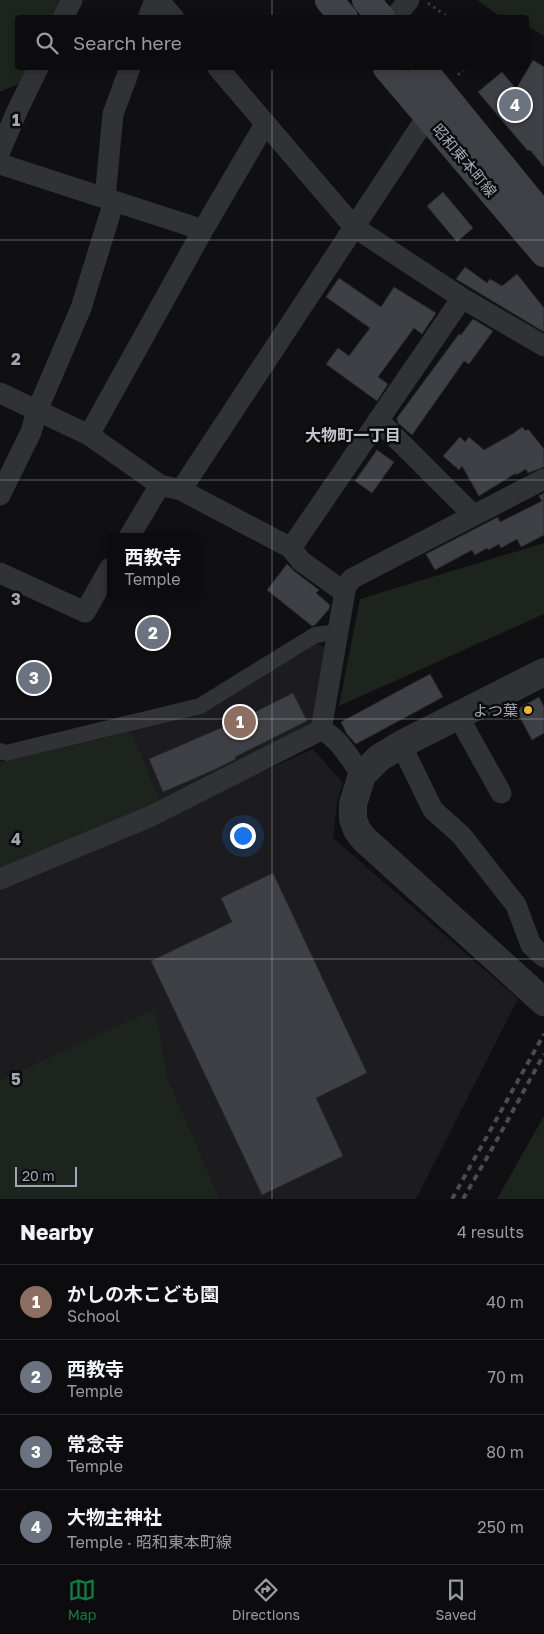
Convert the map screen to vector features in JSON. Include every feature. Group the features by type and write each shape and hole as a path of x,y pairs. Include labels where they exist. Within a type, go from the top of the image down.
{"main road":[{"path":"329,0 342,15"},
{"path":"366,0 378,15"},
{"name":"昭和東本町線","path":"389,70 544,253"},
{"name":"昭和東本町線","path":"425,70 450,85 544,218"}],"street":[{"path":"64,15 72,0"},
{"path":"149,15 156,0 171,15"},
{"path":"396,15 409,0"},
{"path":"0,151 9,105 36,70"},
{"path":"0,495 31,432 37,411 81,308 109,200 113,114 129,70"},
{"path":"220,70 354,226 462,298 544,346"},
{"path":"181,490 354,226 450,85"},
{"path":"89,436 203,230 265,124"},
{"path":"0,164 203,230"},
{"path":"291,548 462,298"},
{"path":"0,393 89,436 160,484 181,490 291,548 301,561 344,592"},
{"path":"378,420 472,515"},
{"path":"321,730 346,585 353,578 544,479"},
{"path":"131,533 160,484"},
{"path":"0,573 85,612 107,573"},
{"path":"0,751 6,753 200,706 314,635 338,632"},
{"path":"402,744 433,810 461,835 516,905 531,945 544,957 536,994 364,839 357,830 353,819 353,804 362,775 379,758 402,744 544,672"},
{"path":"458,716 501,793"},
{"path":"0,879 149,817 321,730 327,732 335,740 362,775"}],"path":[{"path":"424,0 445,15"},
{"path":"450,85 463,70"}],"shaded area":[{"path":"0,0 62,0 54,15 15,15 15,70 27,70 20,83 0,91"},
{"path":"477,0 544,0 544,36 530,27 529,29 529,15 498,15"},
{"path":"544,543 544,614 339,706 360,599"},
{"path":"314,641 327,648 314,720 306,732 160,800 131,731"},
{"path":"131,731 160,800 66,845 0,872 0,761 3,762"},
{"path":"313,749 343,783 338,796 333,838 518,999 416,1199 220,1199 168,1079 155,1010 0,1080 0,889"},
{"path":"155,1009 168,1079 220,1199 0,1199 0,1080"},
{"path":"544,1116 544,1199 497,1199"}],"building":[{"path":"533,60 544,67 544,167 478,92 502,72 516,89 527,70 529,70"},
{"path":"443,192 473,228 457,242 427,206"},
{"path":"465,267 487,283 490,279 502,286 517,274 544,308 544,332 456,279"},
{"path":"339,278 381,307 394,287 436,313 422,334 414,328 378,377 388,384 377,401 326,364 338,348 349,356 370,328 326,297"},
{"path":"473,319 493,331 469,364 464,361 412,435 398,423 397,418 459,334 461,335"},
{"path":"522,427 526,431 528,429 544,449 544,467 528,473 526,469 516,475 516,473 479,496 462,466 459,470 443,456 460,437 465,442 469,437 484,450"},
{"path":"377,450 394,462 372,493 355,481"},
{"path":"544,493 544,535 521,547 517,539 501,548 499,544 475,555 472,550 435,570 426,554 498,517 500,522 542,501 539,496"},
{"path":"287,564 319,590 316,593 330,605 329,609 315,625 312,626 267,590"},
{"path":"430,674 443,697 356,744 347,734 341,722"},
{"path":"293,693 307,721 235,757 236,759 218,768 163,792 149,759 237,721"},
{"path":"539,697 544,707 544,733 532,740 516,710"},
{"path":"273,873 367,1073 316,1098 343,1156 262,1195 151,961 232,922 221,898"}],"railway":[{"path":"452,1199 544,1034"},
{"path":"463,1199 544,1054"}],"place":[{"name":"大物主神社","path":"515,105"},
{"name":"西教寺","path":"153,633"},
{"name":"常念寺","path":"34,678"},
{"name":"よつ葉","path":"528,710"},
{"name":"かしの木こども園","path":"240,722"}],"district":[{"name":"大物町一丁目","path":"353,435"}]}
